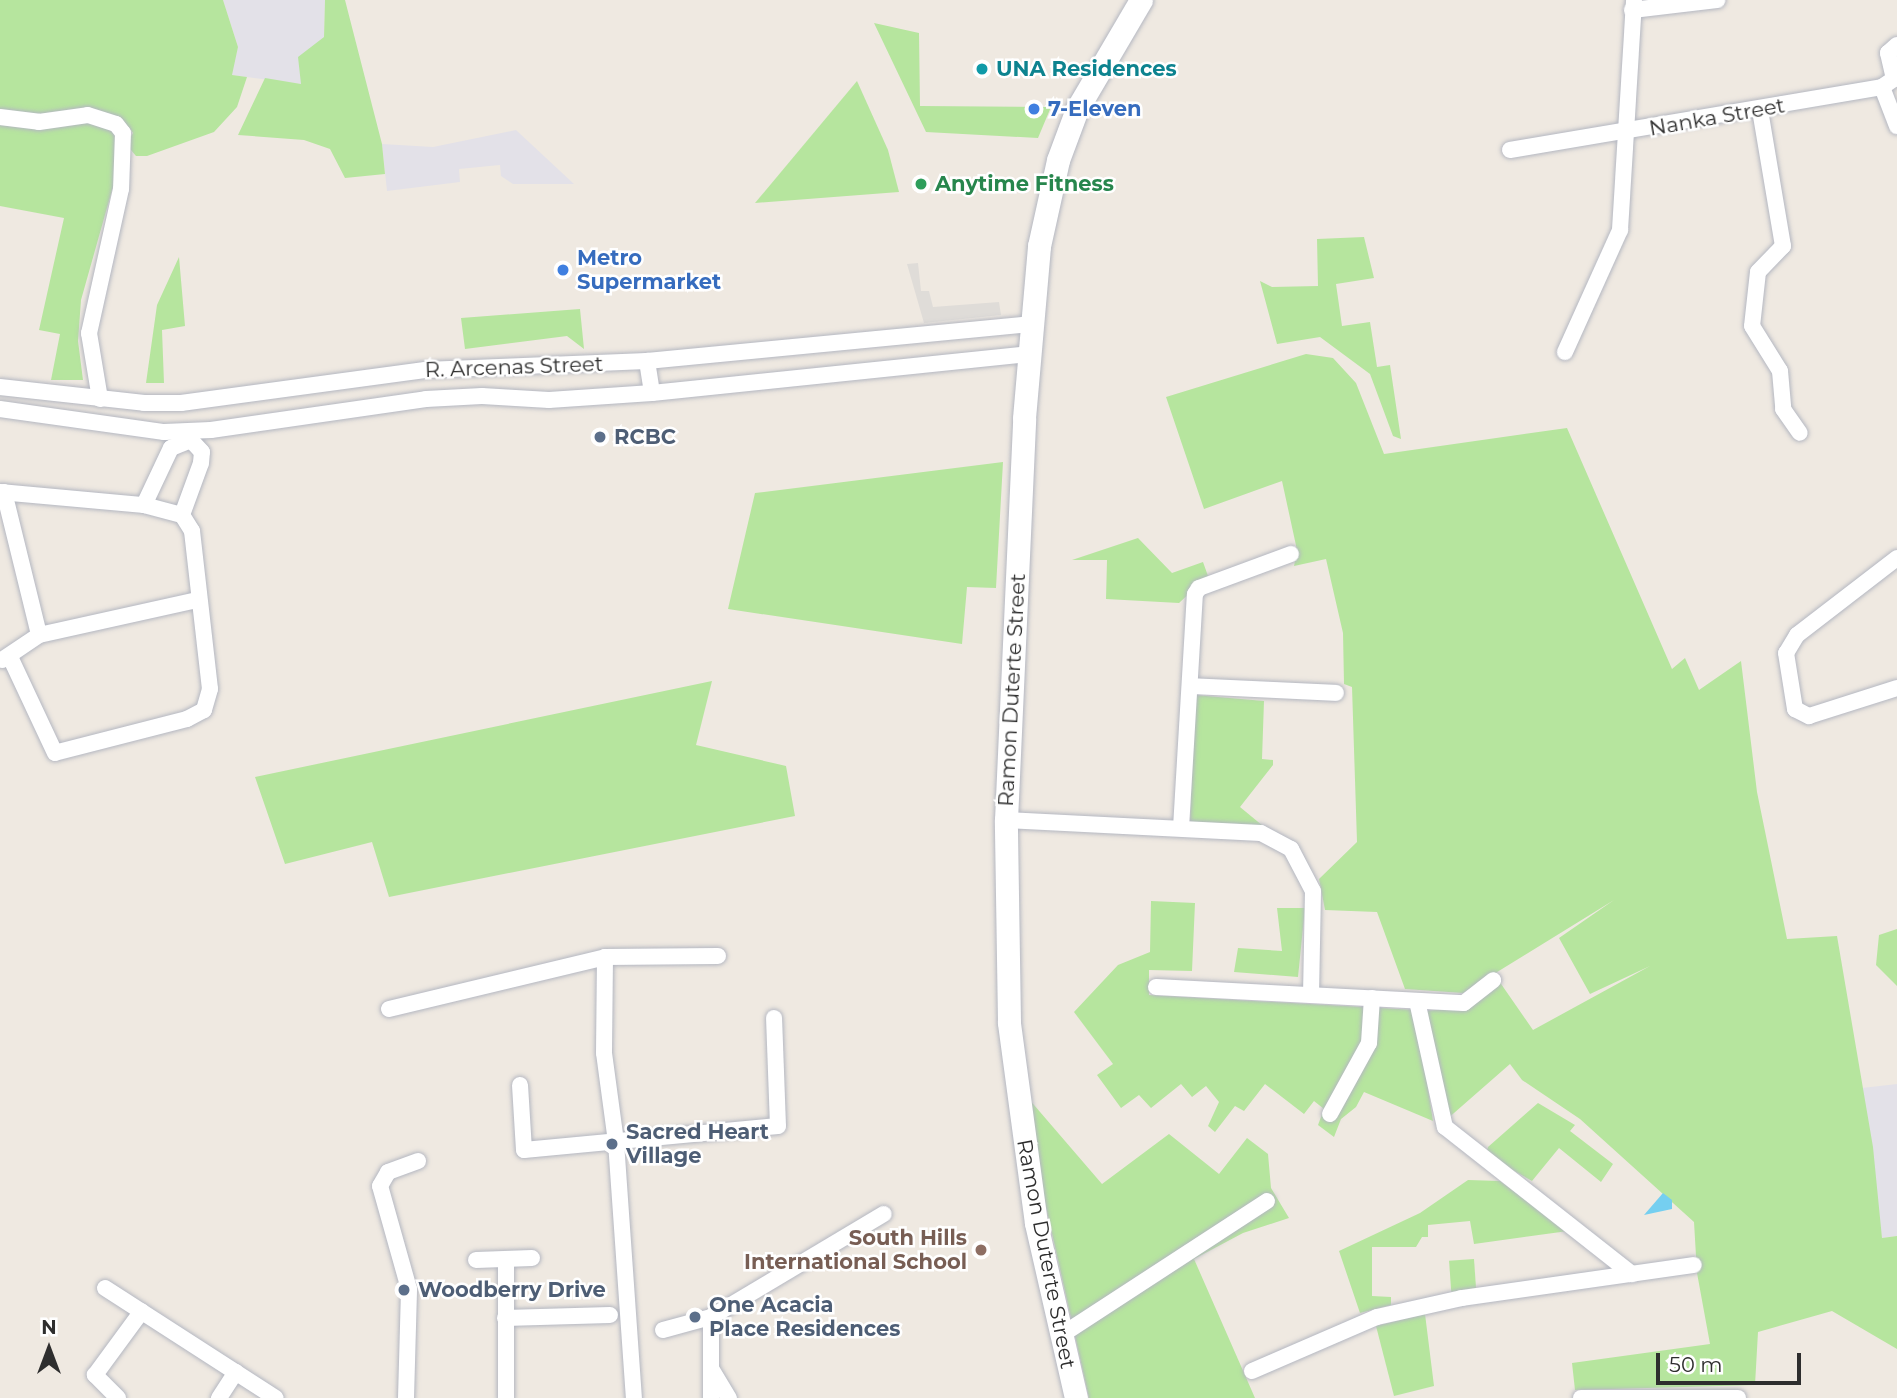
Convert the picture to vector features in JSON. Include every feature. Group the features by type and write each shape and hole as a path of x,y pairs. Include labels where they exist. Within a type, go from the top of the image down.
{"main road":[{"name":"Ramon Duterte Street","path":"1076,1398 1060,1336 1037,1223 1011,1045 1006,820 1028,354 1039,246 1058,160 1077,109 1141,0"}],"street":[{"path":"1565,352 1620,230 1633,5 1717,0"},
{"path":"1897,46 1888,53 1894,79 1882,87 1897,126"},
{"name":"Nanka Street","path":"1510,150 1626,134 1882,87"},
{"path":"1760,110 1783,246 1758,272 1752,326 1780,372 1783,409 1800,433"},
{"path":"0,117 39,122 95,116 116,124 123,133 121,189 89,333 100,399"},
{"name":"R. Arcenas Street","path":"0,387 100,399 194,402 477,365 547,368 1030,324"},
{"path":"740,352 742,383"},
{"name":"R. Arcenas Street","path":"0,409 193,435 404,402 482,396 549,400 652,393 1028,354"},
{"path":"647,360 652,393"},
{"path":"397,374 404,402"},
{"path":"182,515 202,452 193,435 194,402"},
{"path":"144,505 171,449 193,435"},
{"path":"39,635 2,492 144,505 182,515 192,531 197,600 210,689 204,709 187,719 55,754 5,659 39,635 197,600"},
{"path":"1181,828 1199,587 1291,554"},
{"path":"1897,558 1797,635 1786,653 1795,709 1809,716 1897,688"},
{"path":"1190,686 1336,693"},
{"path":"1006,820 1261,834 1290,849 1313,891 1311,995"},
{"path":"388,1009 605,957 718,956"},
{"path":"605,957 604,1053 615,1142 634,1398"},
{"path":"1156,987 1464,1003 1493,979"},
{"path":"1330,1114 1369,1043 1372,998"},
{"path":"1417,1001 1445,1127 1632,1274"},
{"path":"520,1084 524,1150 778,1126 774,1018"},
{"path":"406,1398 409,1289 380,1186 388,1172 418,1161"},
{"path":"1060,1336 1267,1201"},
{"path":"663,1330 711,1317 884,1214"},
{"path":"476,1260 532,1258"},
{"path":"506,1259 506,1398"},
{"path":"1252,1371 1377,1317 1462,1298 1694,1265"},
{"path":"105,1288 276,1398"},
{"path":"118,1398 95,1375 142,1311"},
{"path":"505,1318 610,1315"},
{"path":"711,1317 711,1398"},
{"path":"710,1367 729,1398"},
{"path":"219,1398 236,1372"},
{"path":"1581,1398 1738,1398"}],"shaded area":[{"path":"223,0 325,0 324,37 301,84 231,75 238,47"},
{"path":"516,130 574,184 513,184 501,176 500,165 459,169 460,182 387,191 382,144 433,147"},
{"path":"918,263 921,291 929,291 933,307 999,302 1001,315 924,323 907,264"},
{"path":"1897,1084 1897,1236 1882,1238 1862,1088"}],"green space":[{"path":"0,0 223,0 238,47 232,75 247,77 237,107 214,132 147,156 136,156 131,150 128,142 133,133 129,127 95,109 35,118 0,112"},
{"path":"325,0 345,0 382,144 385,174 345,178 330,149 304,140 238,135 265,78 301,84 298,57 324,37"},
{"path":"874,23 919,33 920,106 1051,107 1038,138 926,132"},
{"path":"857,81 888,150 899,192 755,203"},
{"path":"85,120 110,129 115,136 116,176 81,300 78,341 83,380 51,380 60,334 39,330 64,218 0,206 0,123"},
{"path":"1364,237 1374,278 1336,284 1342,326 1370,322 1377,367 1390,365 1401,439 1393,436 1370,374 1320,337 1277,344 1260,281 1272,287 1318,286 1317,239"},
{"path":"179,257 185,326 162,330 164,383 146,383 157,305"},
{"path":"580,309 584,349 567,336 465,349 461,318"},
{"path":"1306,354 1333,358 1356,383 1384,454 1567,428 1672,669 1685,658 1699,690 1741,661 1757,792 1787,939 1837,936 1873,1147 1882,1238 1897,1236 1897,1349 1832,1311 1758,1332 1755,1385 1575,1390 1572,1363 1710,1344 1697,1273 1694,1222 1580,1119 1522,1080 1510,1064 1446,1120 1422,1011 1464,1008 1499,981 1533,1030 1650,966 1590,994 1559,938 1614,900 1463,993 1405,989 1377,912 1325,910 1319,879 1357,842 1352,687 1344,684 1343,633 1326,559 1294,566 1297,550 1282,481 1204,509 1166,397"},
{"path":"1003,462 996,588 967,587 962,644 728,609 755,493"},
{"path":"1138,538 1172,573 1203,562 1208,576 1179,603 1106,599 1107,560 1072,560"},
{"path":"712,681 696,745 786,766 795,816 389,897 372,842 285,864 255,777"},
{"path":"1195,695 1264,701 1262,759 1273,760 1273,765 1240,807 1263,826 1190,822"},
{"path":"1151,901 1195,903 1192,971 1149,970 1149,995 1416,1010 1433,1121 1364,1092 1356,1107 1341,1119 1334,1137 1318,1125 1324,1109 1314,1101 1304,1114 1265,1084 1244,1111 1235,1106 1215,1132 1208,1126 1219,1102 1206,1086 1192,1097 1181,1084 1151,1108 1139,1095 1121,1108 1097,1075 1113,1064 1074,1012 1118,965 1150,952"},
{"path":"1277,908 1305,908 1298,977 1234,972 1238,948 1282,951"},
{"path":"1897,929 1897,986 1876,965 1879,935"},
{"path":"1028,1098 1102,1184 1169,1134 1219,1174 1247,1138 1268,1154 1271,1188 1289,1218 1243,1233 1194,1259 1255,1398 1089,1398 1033,1149"},
{"path":"1538,1103 1575,1125 1570,1131 1613,1164 1601,1182 1559,1148 1532,1181 1486,1155 1488,1147"},
{"path":"1468,1180 1500,1181 1568,1231 1474,1244 1470,1221 1428,1225 1428,1237 1422,1237 1416,1247 1372,1247 1372,1296 1391,1297 1391,1305 1360,1313 1339,1251 1420,1213"},
{"path":"1474,1259 1476,1290 1451,1292 1449,1261"},
{"path":"1425,1314 1434,1386 1394,1396 1376,1326"}],"water":[{"path":"1663,1193 1672,1200 1672,1209 1644,1215"}],"place":[{"name":"UNA Residences","path":"982,69"},
{"name":"7-Eleven","path":"1034,109"},
{"name":"Anytime Fitness","path":"921,184"},
{"name":"Metro Supermarket","path":"563,270"},
{"name":"RCBC","path":"600,437"},
{"name":"Sacred Heart Village","path":"612,1144"},
{"name":"South Hills International School","path":"981,1250"},
{"name":"Woodberry Drive","path":"404,1290"},
{"name":"One Acacia Place Residences","path":"695,1317"}]}
